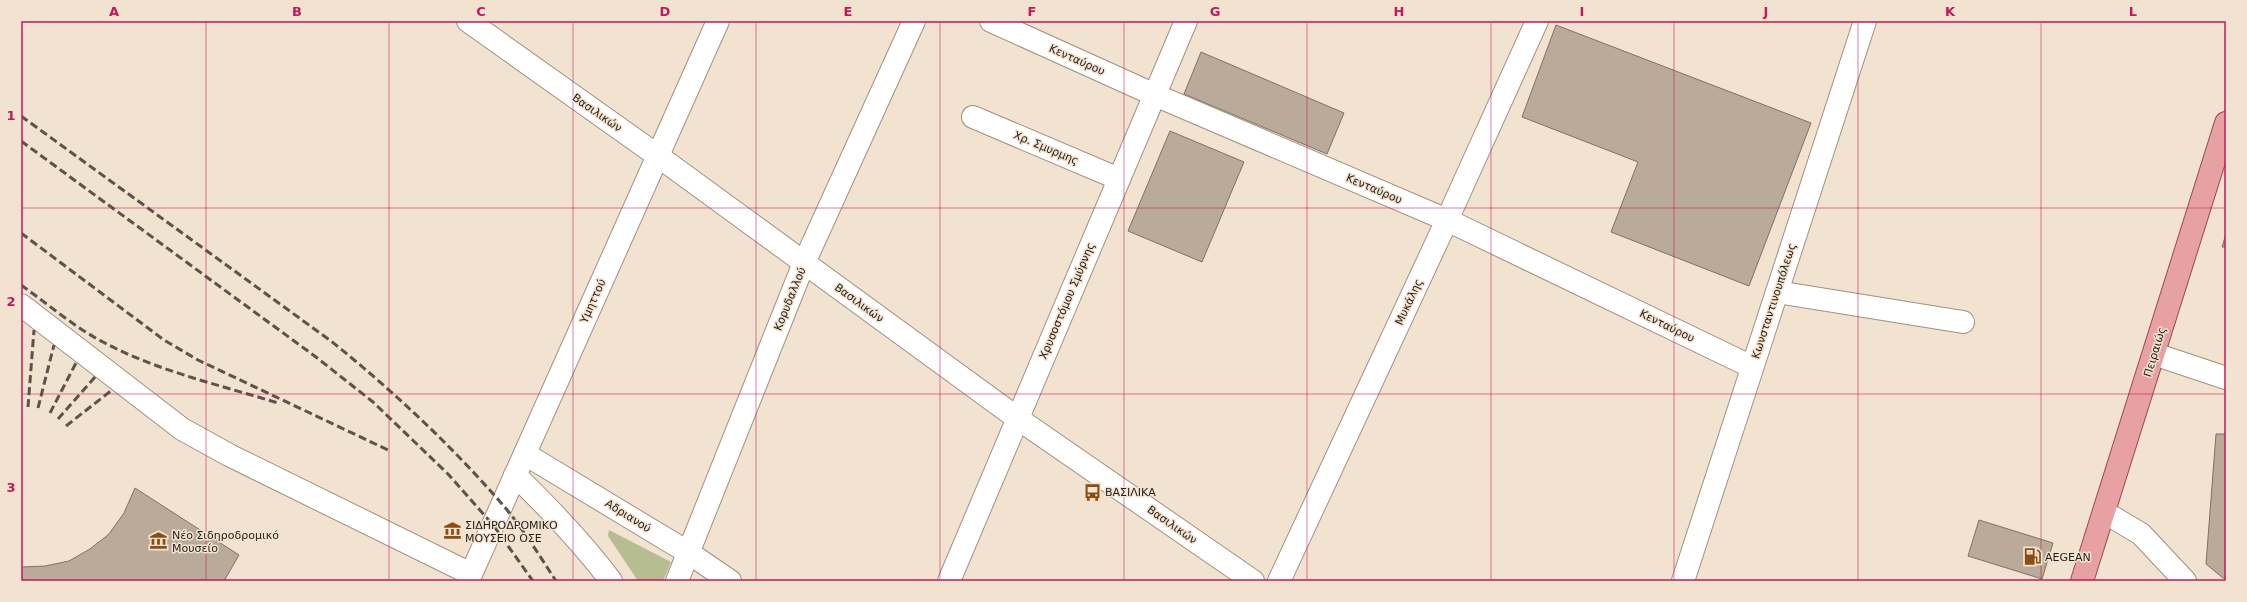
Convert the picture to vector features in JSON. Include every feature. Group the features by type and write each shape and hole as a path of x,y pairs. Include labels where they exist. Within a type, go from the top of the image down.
{"main road":[{"name":"Πειραιώς","path":"2082,581 2154,354 2220,157 2226,123"}],"street":[{"name":"Βασιλικών","path":"468,21 658,156 804,264 1018,418 1253,581"},
{"name":"Υμηττού","path":"470,578 718,21"},
{"name":"Κορυδαλλού","path":"677,581 804,264 914,21"},
{"name":"Κενταύρου","path":"991,21 1155,95 1447,220 1752,367"},
{"name":"Χρυσοστόμου Σμύρνης","path":"949,581 1186,21"},
{"name":"Μυκάλης","path":"1279,581 1447,220 1537,21"},
{"name":"Κωνσταντινουπόλεως","path":"1688,578 1752,367 1865,21"},
{"name":"Χρ. Σμυρμης","path":"973,117 1119,179"},
{"path":"1777,292 1964,322"},
{"path":"21,305 182,428 230,455 470,578"},
{"path":"2154,354 2226,378"},
{"name":"Αδριανού","path":"525,454 689,553 730,581"},
{"path":"515,475 571,531 611,581"},
{"path":"2104,512 2141,534 2185,581"}],"green space":[{"path":"609,530 671,562 663,581 638,581 608,536"}],"building":[{"path":"1556,25 1811,123 1749,286 1611,232 1638,162 1522,117"},
{"path":"1201,52 1344,113 1327,154 1184,94"},
{"path":"1170,131 1244,162 1202,262 1128,231"},
{"path":"2226,234 2226,247 2222,247"},
{"path":"2216,434 2226,434 2226,578 2223,578 2206,564"},
{"name":"Νέο Σιδηροδρομικό Μουσείο","path":"135,488 239,555 224,581 21,581 21,567 45,566 69,561 90,549 109,534 124,513"},
{"path":"1979,520 2053,543 2042,579 1968,556"}],"railway":[{"path":"21,116 331,341 376,379 442,439 483,482 516,522 556,581"},
{"path":"21,141 316,357 373,402 448,474 493,525 533,581"},
{"path":"21,233 164,340 198,360 388,450"},
{"path":"21,285 92,336 124,352 189,377 278,403"},
{"path":"28,407 34,330"},
{"path":"38,408 54,345"},
{"path":"50,413 76,363"},
{"path":"58,419 95,377"},
{"path":"66,426 112,390"}],"place":[{"name":"ΒΑΣΙΛΙΚΑ","path":"1092,492"},
{"name":"ΣΙΔΗΡΟΔΡΟΜΙΚΟ ΜΟΥΣΕΙΟ ΟΣΕ","path":"452,531"},
{"name":"Νέο Σιδηροδρομικό Μουσείο","path":"159,541"},
{"name":"AEGEAN","path":"2032,557"}]}
